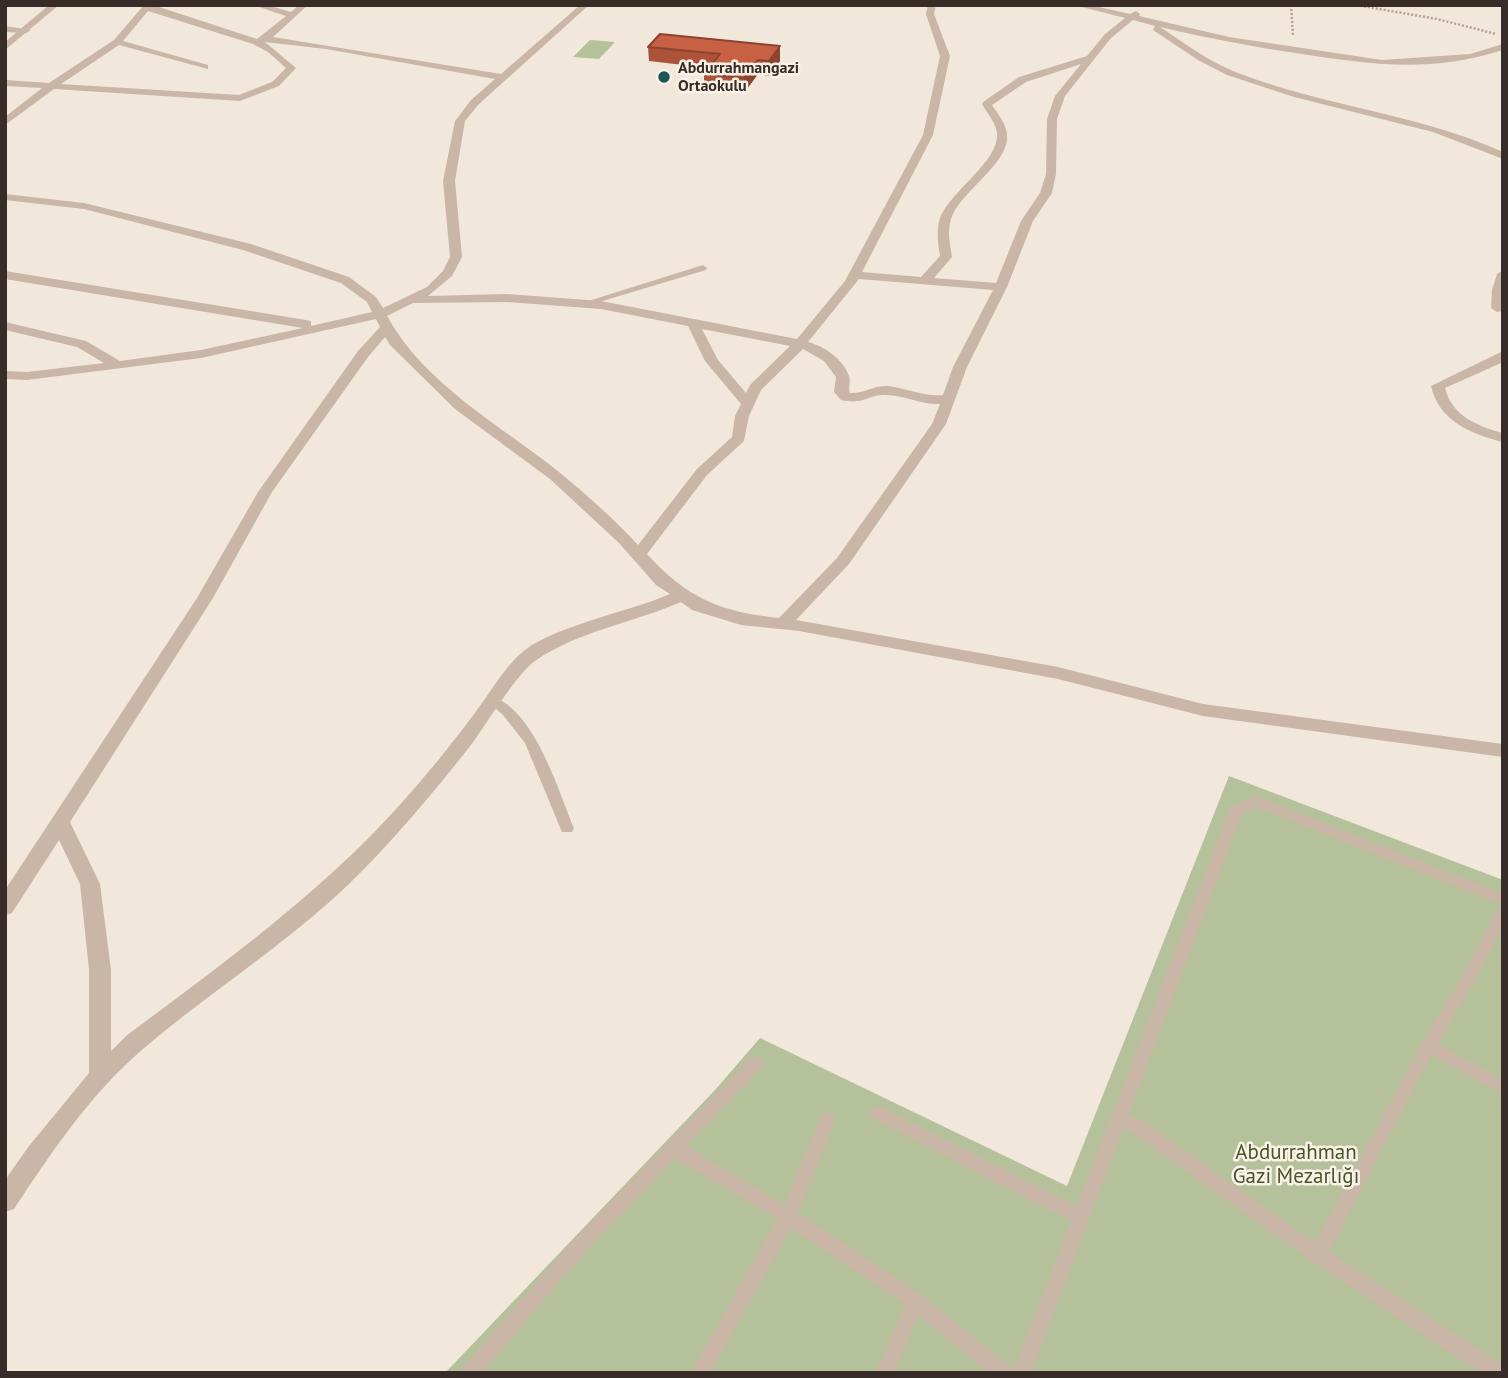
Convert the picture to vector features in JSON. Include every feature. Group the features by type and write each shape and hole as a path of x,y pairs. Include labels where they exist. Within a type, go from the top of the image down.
{"street":[{"path":"5,47 55,5"},
{"path":"257,5 291,15"},
{"path":"261,40 304,5"},
{"path":"5,906 205,598 265,492 363,354 382,321 440,282 453,265 457,249 449,181 460,121 470,107 585,5"},
{"path":"638,555 702,472 739,438 742,416 755,388 800,344 855,275 928,135 945,56 930,14 932,5"},
{"path":"1078,5 1136,15 1229,40 1362,61 1412,63 1471,57 1503,47"},
{"path":"5,122 54,84 117,42 148,6 261,40 344,47 443,68 503,77"},
{"path":"783,624 843,561 939,424 960,367 1001,287 1027,221 1046,192 1051,174 1052,118 1060,96 1108,36 1136,15"},
{"path":"1136,15 1198,56 1228,72 1262,85 1454,136 1503,156"},
{"path":"5,29 26,30"},
{"path":"5,83 54,84 240,99 275,86 287,76 291,68 261,40"},
{"path":"117,42 205,67"},
{"path":"926,278 946,257 942,242 944,218 956,197 992,163 1002,139 1002,130 987,104 998,92 1015,82 1093,57"},
{"path":"5,197 84,206 247,247 345,280 372,300 395,342 460,406 555,477 638,555 662,582 698,606 741,620 783,624 1058,673 1203,710 1503,751"},
{"path":"1503,274 1497,307 1503,307"},
{"path":"5,275 167,301 257,319 322,326"},
{"path":"855,275 926,278 1001,287"},
{"path":"412,300 508,298 586,303 692,321 815,348 829,358 843,377 841,392 846,397 863,398 871,392 887,388 931,400 948,398"},
{"path":"5,375 27,376 118,366 201,354 322,326 382,321"},
{"path":"692,321 712,361 748,404"},
{"path":"5,326 81,344 118,366"},
{"path":"1503,355 1496,361 1438,386 1439,398 1450,414 1474,428 1503,438"},
{"path":"5,1201 37,1154 100,1077 134,1043 261,947 341,879 404,813 464,741 517,668 545,645 653,608 682,595"},
{"path":"60,822 90,884 100,970 100,1077"}],"lane":[{"path":"586,303 703,268"},
{"path":"493,701 502,706 526,732 567,828"},
{"path":"1021,1373 1237,811 1256,801 1503,900"},
{"path":"1318,1255 1428,1046 1475,969 1503,912"},
{"path":"1428,1046 1503,1087"},
{"path":"469,1373 580,1245 755,1064"},
{"path":"877,1113 1081,1217"},
{"path":"700,1373 788,1216 828,1119"},
{"path":"1117,1121 1134,1124 1318,1255 1498,1373"},
{"path":"674,1148 788,1216 915,1301 1004,1373"},
{"path":"885,1373 915,1301"}],"path":[{"path":"1291,5 1293,50"},
{"path":"1356,5 1437,19 1503,36"}],"green space":[{"path":"590,40 615,42 599,59 573,57"},
{"name":"Abdurrahman Gazi Mezarlığı","path":"1229,776 1503,880 1503,1373 445,1373 715,1090 760,1038 1067,1186"}],"building":[{"path":"660,34 780,46 769,61 758,60 744,78 704,74 720,54 648,47"}],"place":[{"name":"Abdurrahmangazi Ortaokulu","path":"664,77"}]}
